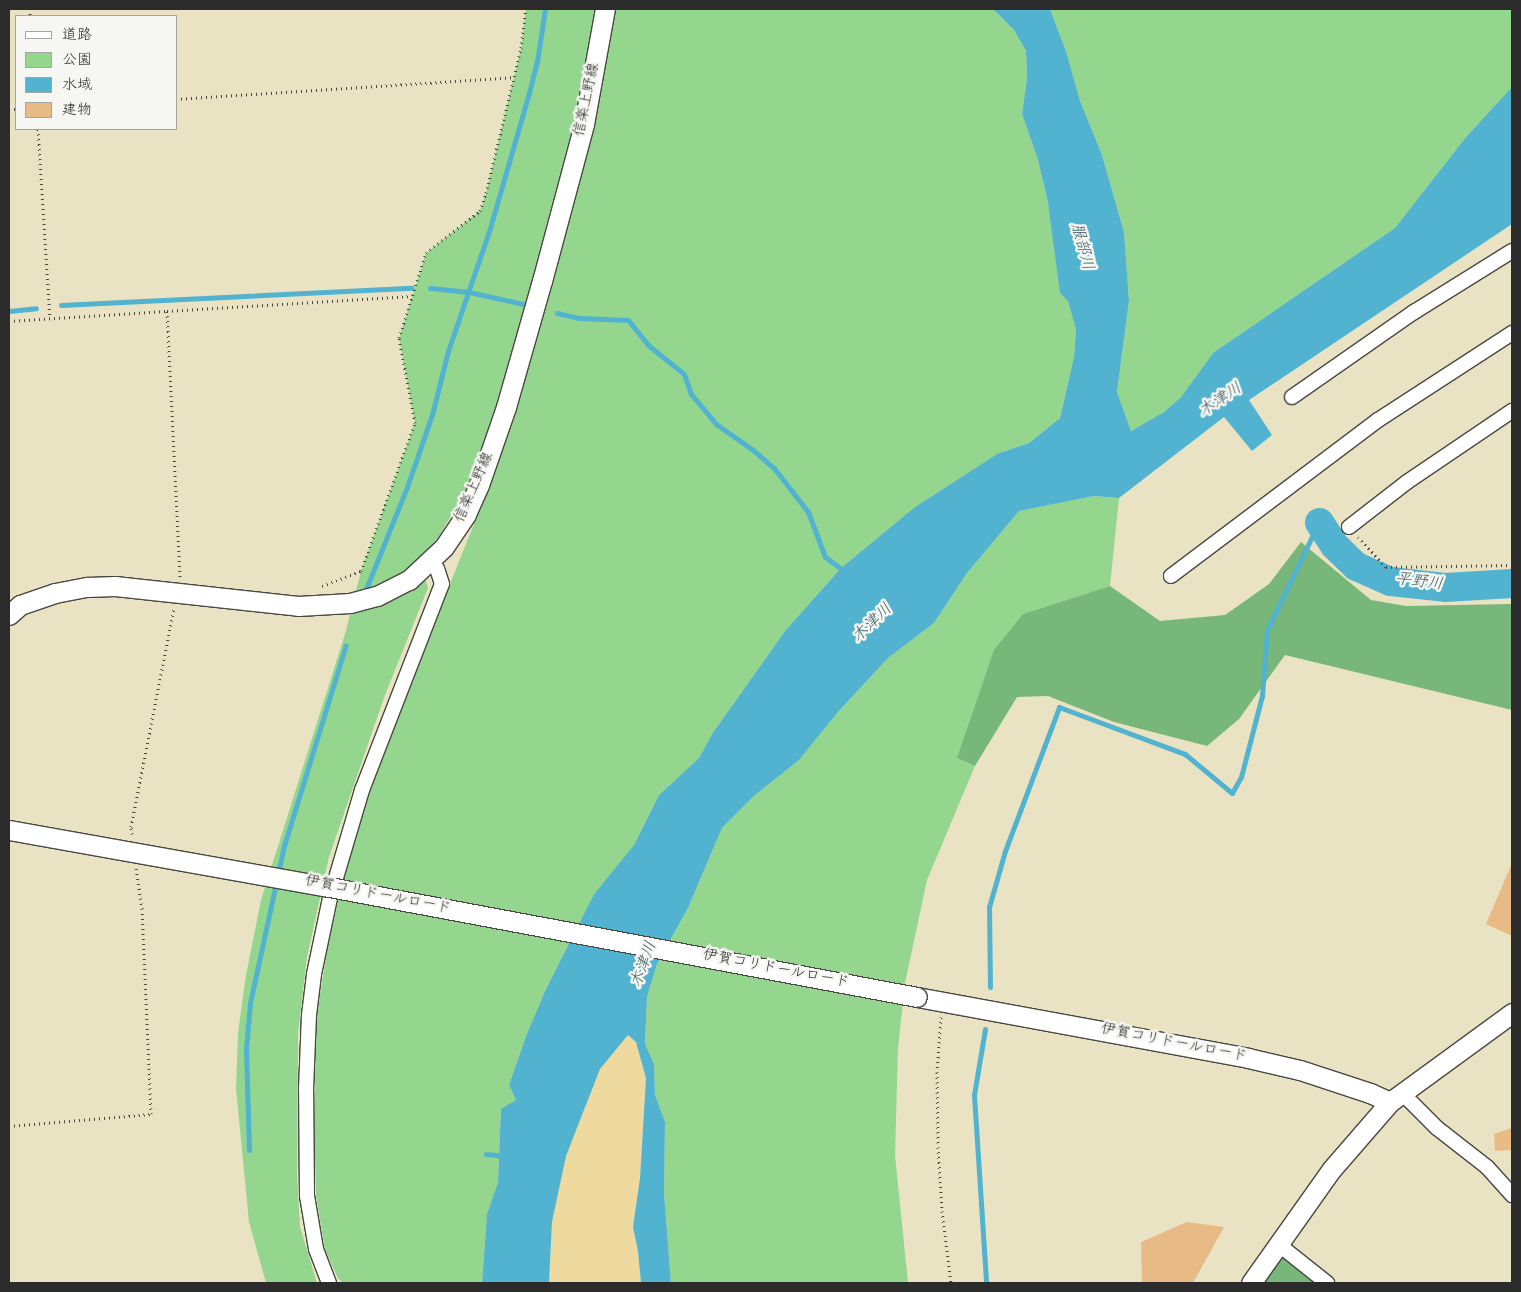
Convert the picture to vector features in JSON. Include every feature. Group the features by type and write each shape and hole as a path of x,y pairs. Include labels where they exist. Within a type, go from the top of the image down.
{"street":[{"name":"信楽上野線","path":"12,609 55,593 87,587 115,586 298,606 350,603 377,596 409,580 431,561 444,547 466,514 480,485 506,407 584,124 605,9"},
{"path":"1292,397 1414,312 1512,251"},
{"path":"1171,576 1378,420 1512,333"},
{"path":"1348,528 1407,482 1512,411"},
{"path":"329,1283 316,1249 307,1196 306,1089 308,1015 330,898 362,790 442,584 438,569 431,561"},
{"name":"伊賀コリドールロード","path":"9,830 334,888 1248,1058 1300,1070 1370,1093 1396,1098"},
{"path":"1251,1283 1331,1170 1396,1098 1512,1013"},
{"path":"1396,1098 1486,1167 1512,1195"},
{"path":"1278,1244 1328,1283"}],"path":[{"path":"317,588 361,571 415,423 399,338 426,253 480,212 514,77 526,9"},
{"path":"178,99 514,77"},
{"path":"38,130 50,318"},
{"path":"9,321 412,296"},
{"path":"132,836 131,827 177,593 181,582 167,311"},
{"path":"1348,528 1386,567 1512,565"},
{"path":"9,1126 151,1114 142,909 136,864"},
{"path":"942,1001 937,1072 938,1147 942,1211 951,1283"}],"green space":[{"path":"526,9 597,9 579,114 507,378 472,480 439,536 419,560 428,588 385,695 329,857 307,957 298,1033 297,1173 300,1227 317,1283 266,1283 249,1222 236,1089 238,1033 246,975 261,900 345,634 361,571 415,423 399,338 426,253 480,211 521,48"},
{"path":"612,9 993,9 1014,30 1026,51 1027,78 1022,114 1038,160 1076,329 1074,357 1060,418 1029,443 997,454 915,507 841,568 785,631 712,734 699,758 659,795 634,845 594,894 545,991 526,1036 509,1085 516,1100 501,1110 498,1182 487,1214 482,1283 343,1283 338,1278 325,1250 316,1196 314,1117 316,1021 328,944 350,851 384,749 482,504 517,406 575,191"},
{"path":"1050,9 1512,9 1512,87 1466,137 1395,228 1213,353 1181,397 1164,412 1131,431 1117,392 1129,301 1124,232 1102,155 1080,101 1067,54"},
{"path":"1094,496 1119,498 1110,586 1023,614 957,758 975,766 927,880 905,983 898,1048 895,1155 908,1283 671,1283 664,1193 665,1122 655,1095 654,1064 645,1044 647,997 657,964 688,908 722,828 755,795 799,760 838,712 888,658 934,623 967,573 1019,511"},
{"path":"1301,542 1371,600 1406,606 1512,604 1512,710 1285,655 1239,719 1207,746 1114,722 1048,696 1017,697 975,766 957,758 994,650 1023,614 1110,586 1160,621 1225,615 1269,584"},
{"path":"1276,1256 1287,1256 1320,1283 1258,1283"}],"sand":[{"path":"628,1035 636,1042 646,1078 640,1178 633,1227 638,1251 641,1283 549,1283 552,1222 566,1156 600,1069"}],"water":[{"path":"993,9 1050,9 1067,54 1080,101 1102,155 1124,232 1129,301 1117,392 1131,431 1164,412 1181,397 1213,353 1395,228 1466,137 1512,87 1512,224 1249,400 1272,435 1252,451 1224,417 1119,498 1094,496 1019,511 967,573 934,623 888,658 838,712 799,760 755,795 722,828 688,908 657,964 647,997 645,1044 654,1064 655,1095 665,1122 664,1193 671,1283 641,1283 638,1251 633,1227 640,1178 646,1078 636,1042 628,1035 600,1069 566,1156 552,1222 549,1283 482,1283 487,1214 498,1182 501,1109 516,1100 509,1085 526,1036 545,991 594,894 634,845 659,795 699,758 712,734 785,631 841,568 915,507 997,454 1029,443 1060,418 1074,357 1076,329 1068,301 1060,293 1048,203 1038,160 1022,114 1027,78 1026,51 1014,30"}],"building":[{"path":"1512,863 1512,936 1486,924"},
{"path":"1512,1128 1512,1150 1495,1151 1494,1134"},
{"path":"1187,1222 1224,1227 1193,1283 1142,1283 1141,1242"}],"waterway":[{"path":"366,589 407,487 432,415 448,351 490,228 537,62 545,9"},
{"path":"61,305 412,288"},
{"path":"430,288 469,292 523,304"},
{"path":"9,311 36,308"},
{"path":"557,313 579,318 628,320 648,345 684,374 691,394 716,424 753,450 774,468 808,512 825,557 846,572"},
{"path":"990,987 989,907 1005,851 1059,707 1185,754 1232,793 1241,777 1262,696 1267,630 1319,522"},
{"name":"平野川","path":"1319,522 1334,545 1356,566 1390,581 1445,587 1512,583"},
{"path":"249,1150 246,1048 250,1003 284,846 346,645"},
{"path":"985,1029 974,1095 986,1283"},
{"path":"486,1154 505,1156"}],"water label":[{"name":"服部川","path":"1081,247"},
{"name":"木津川","path":"1221,401"},
{"name":"木津川","path":"873,624"},
{"name":"木津川","path":"645,965"}]}
